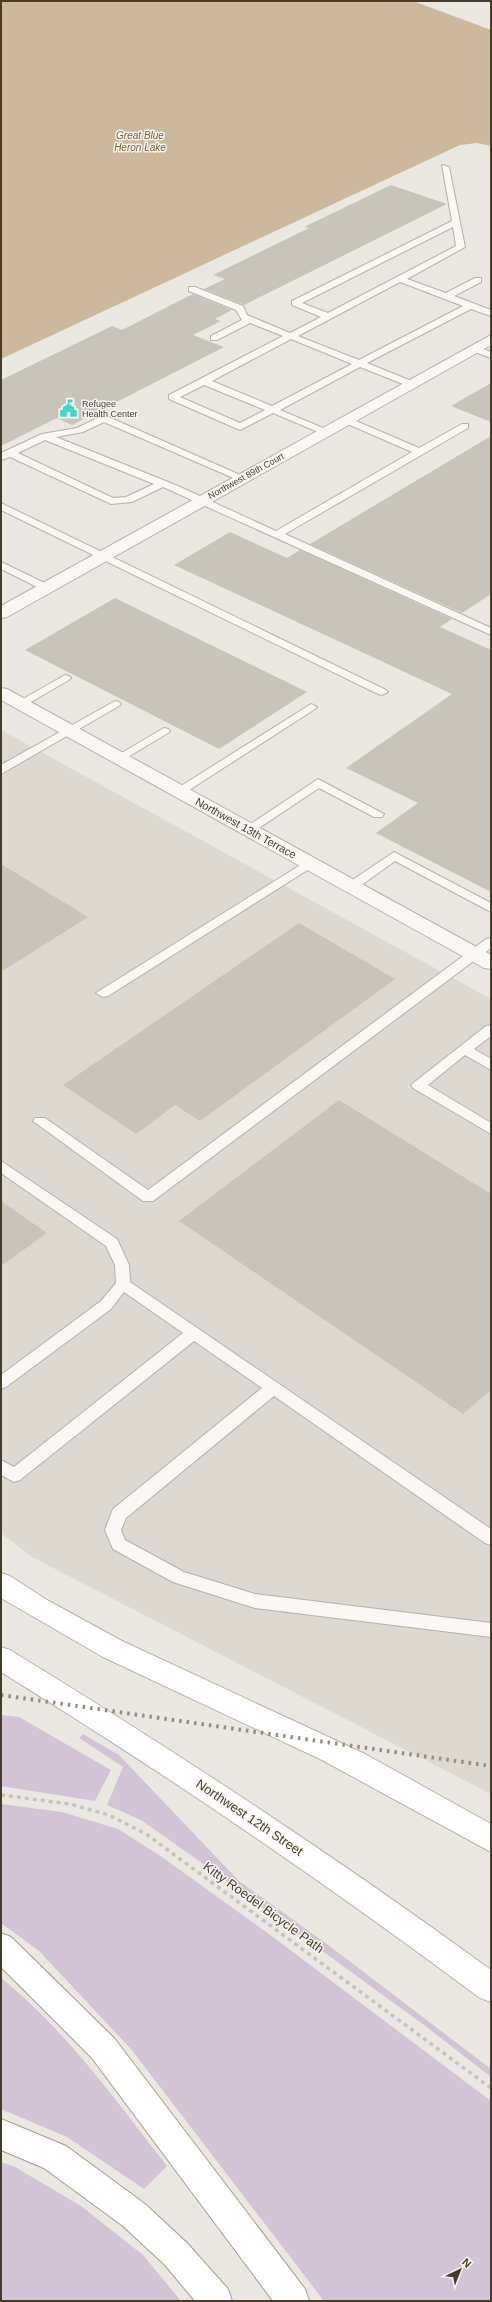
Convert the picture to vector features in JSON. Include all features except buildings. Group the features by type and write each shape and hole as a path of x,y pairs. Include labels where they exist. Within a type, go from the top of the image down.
{"main road":[{"path":"1,1584 71,1627 127,1658 339,1755 491,1839"},
{"name":"Northwest 12th Street","path":"1,1658 121,1732 229,1802 341,1880 491,1988"},
{"path":"1,1947 103,2048 294,2301"},
{"path":"1,2134 55,2157 134,2215 176,2254 216,2301"}],"street":[{"name":"Northwest 89th Court","path":"1,613 491,340"},
{"name":"Northwest 13th Terrace","path":"1,693 483,958"}],"lane":[{"path":"445,167 461,247 330,317 172,397 240,427 472,305"},
{"path":"330,317 295,303 456,222"},
{"path":"399,279 491,313"},
{"path":"448,296 478,280"},
{"path":"192,289 240,308 243,317 411,384"},
{"path":"214,338 250,319"},
{"path":"475,349 491,355"},
{"path":"204,381 325,432"},
{"path":"5,455 45,436 80,430 104,418 242,478"},
{"path":"346,420 420,452"},
{"path":"276,535 466,426"},
{"path":"45,436 202,501 491,632"},
{"path":"5,455 111,501 128,500 162,484"},
{"path":"1,506 382,692"},
{"path":"1,565 47,588"},
{"path":"20,704 65,678"},
{"path":"1,770 114,704"},
{"path":"179,791 311,707"},
{"path":"119,758 164,731"},
{"path":"249,830 318,783 378,814"},
{"path":"352,886 394,856 491,908"},
{"path":"103,993 310,863"},
{"path":"40,1122 148,1197 483,958 491,942"},
{"path":"491,1029 418,1085 491,1129"},
{"path":"465,1049 491,1065"},
{"path":"1,1166 112,1243 122,1265 123,1284 106,1305 1,1384"},
{"path":"123,1284 491,1538"},
{"path":"1,1466 14,1476 194,1333"},
{"path":"273,1388 119,1514 113,1530 119,1544 179,1577 255,1601 491,1630"}],"path":[{"name":"Kitty Roedel Bicycle Path","path":"1,1795 70,1804 109,1814 146,1834 491,2088"}],"shaded area":[{"path":"1,730 491,999 491,1794 32,1557 1,1533"},
{"path":"1,1715 19,1717 111,1770 95,1801 1,1786"},
{"path":"83,1734 119,1755 239,1881 327,1944 491,2069 491,2077 424,2025 192,1856 141,1820 107,1805 123,1767 79,1738"},
{"path":"1,1804 62,1812 118,1829 162,1857 273,1937 491,2101 491,2301 324,2301 131,2049 39,1951 1,1923"},
{"path":"1,1978 47,2020 68,2043 89,2067 167,2166 144,2189 67,2137 1,2109"},
{"path":"1,2162 15,2167 81,2206 143,2255 181,2301 1,2301"}],"water":[{"name":"Great Blue Heron Lake","path":"1,1 413,1 491,30 491,146 477,143 460,145 1,359"}],"railway":[{"path":"1,1695 491,1766"}],"place":[{"name":"Refugee Health Center","path":"69,409"}]}
